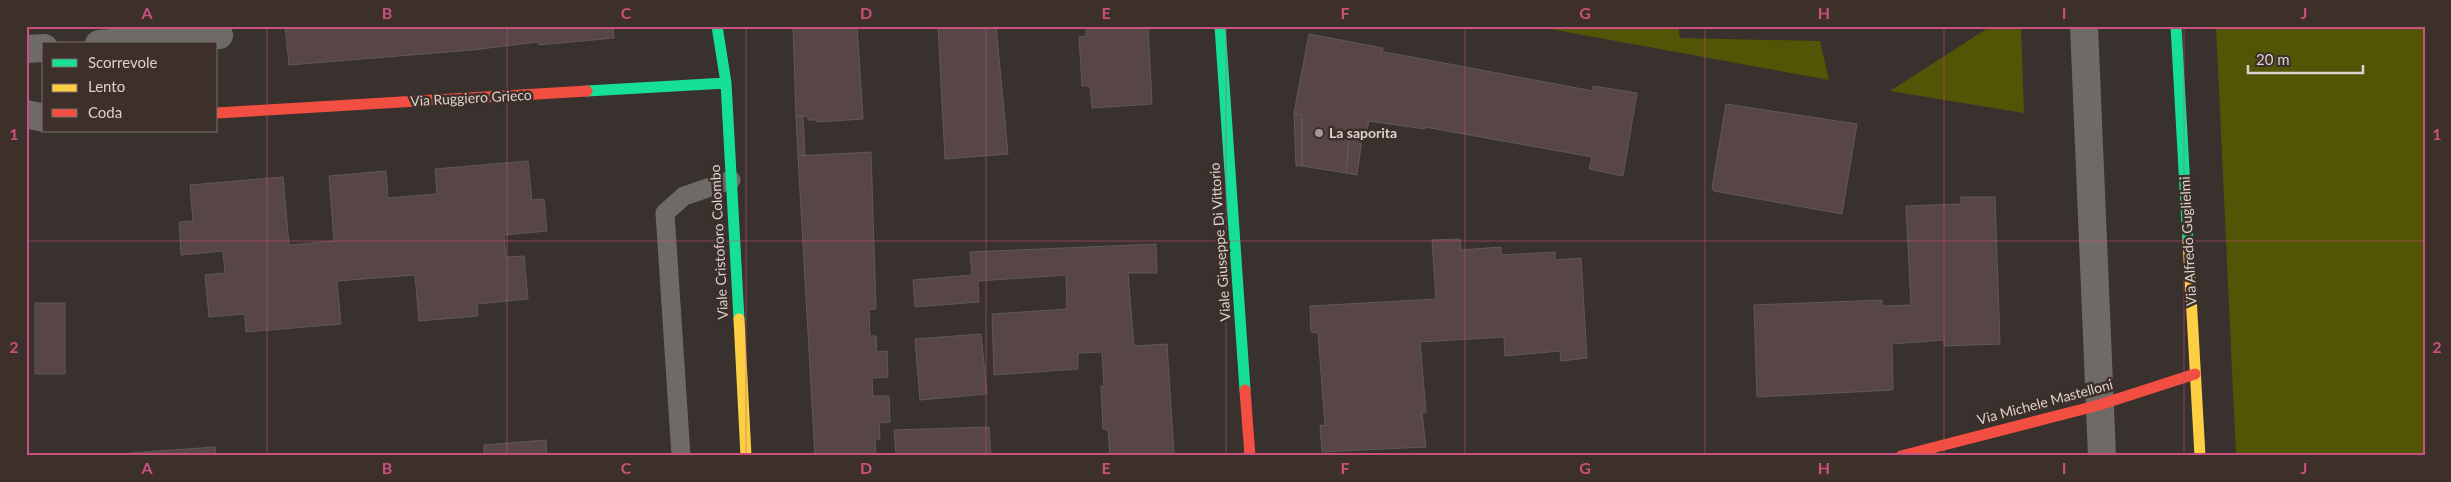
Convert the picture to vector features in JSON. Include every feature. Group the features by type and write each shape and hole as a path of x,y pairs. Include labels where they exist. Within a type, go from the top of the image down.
{"street":[{"name":"Viale Cristoforo Colombo","path":"718,26 726,83 746,456"},
{"name":"Viale Giuseppe Di Vittorio","path":"1220,26 1250,456"},
{"path":"2084,26 2102,456"},
{"name":"Via Alfredo Guglielmi","path":"2176,26 2200,456"},
{"path":"129,42 219,36"},
{"path":"26,49 42,48"},
{"name":"Via Ruggiero Grieco","path":"218,113 726,83"},
{"path":"26,114 42,118"},
{"name":"Via Michele Mastelloni","path":"1901,456 2099,405 2195,374"}],"lane":[{"path":"681,456 665,214 684,196 731,180"}],"shaded area":[{"path":"1534,26 1678,26 1680,38 1820,41 1829,80"},
{"path":"1991,26 2021,26 2024,113 1890,91"},
{"path":"2216,26 2425,26 2425,456 2236,456"}],"building":[{"path":"285,26 613,26 614,38 539,45 538,42 472,50 289,65"},
{"path":"793,26 857,26 863,119 817,122 817,120 808,120 808,116 796,116"},
{"path":"938,26 996,26 1008,154 945,159"},
{"path":"1086,26 1148,26 1152,104 1092,108 1090,86 1082,86 1079,37 1086,36"},
{"path":"1309,34 1383,48 1382,52 1593,91 1593,86 1637,93 1623,176 1589,169 1592,157 1425,127 1425,129 1369,121 1366,133 1350,130 1346,173 1302,166 1302,115 1294,113"},
{"path":"1726,104 1857,124 1842,214 1714,191 1712,188"},
{"path":"1294,113 1302,115 1302,166 1296,166"},
{"path":"796,116 803,116 805,155 798,156"},
{"path":"1350,130 1363,132 1357,175 1346,173"},
{"path":"871,152 876,309 869,310 870,336 876,336 877,352 887,351 888,377 872,378 873,396 889,396 890,422 879,423 880,439 875,439 876,456 815,456 798,156"},
{"path":"528,161 532,200 544,199 547,231 504,235 506,257 524,256 528,299 477,304 478,316 419,321 415,275 337,281 341,324 246,332 245,314 209,317 205,275 225,273 223,251 181,255 179,222 193,221 190,185 283,177 289,245 334,241 329,176 386,171 388,198 437,194 435,169"},
{"path":"1961,197 1995,197 2000,344 1944,346 1944,340 1892,344 1893,390 1757,397 1754,305 1882,300 1882,306 1911,305 1906,206 1961,204"},
{"path":"1460,239 1461,250 1501,247 1501,255 1555,252 1555,260 1581,258 1587,358 1561,361 1560,351 1505,356 1504,337 1420,342 1426,412 1422,413 1426,447 1322,452 1320,425 1325,426 1318,333 1311,332 1310,306 1436,299 1432,240"},
{"path":"1156,244 1157,273 1128,273 1134,346 1167,344 1174,456 1110,456 1108,430 1103,429 1101,386 1104,386 1102,352 1078,353 1078,369 994,375 992,314 1067,309 1066,275 978,281 979,302 915,307 913,280 972,275 970,252"},
{"path":"35,303 65,303 65,374 35,374"},
{"path":"981,334 987,394 920,400 915,339"},
{"path":"989,427 991,456 896,456 894,430"},
{"path":"546,440 547,456 484,456 484,445"},
{"path":"215,447 216,456 130,456 129,453"}],"traffic: fast":[{"path":"717,26 726,83 739,319"},
{"path":"1220,26 1245,390"},
{"path":"2176,26 2188,242"},
{"path":"587,91 726,83"}],"traffic: slow":[{"path":"2188,242 2200,456"},
{"path":"739,319 746,456"}],"traffic: jam":[{"path":"218,113 587,91"},
{"path":"1901,456 2099,405 2195,374"},
{"path":"1245,390 1250,456"}],"place":[{"name":"La saporita","path":"1319,133"}]}
